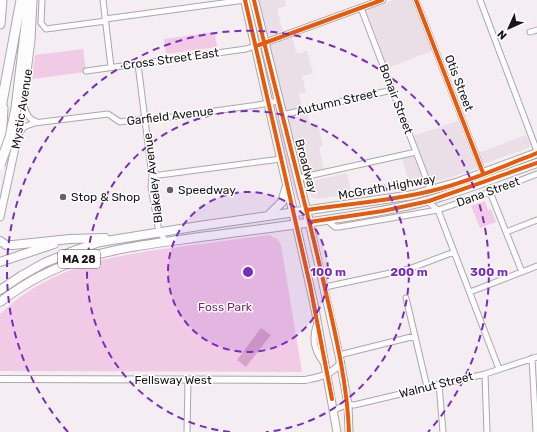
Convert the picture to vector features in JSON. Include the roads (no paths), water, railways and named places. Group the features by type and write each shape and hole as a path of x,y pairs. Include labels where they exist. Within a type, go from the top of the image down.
{"highway":[{"path":"0,24 2,0"},
{"path":"11,58 15,0"},
{"path":"0,113 21,0"},
{"path":"0,166 20,107 29,0"},
{"path":"0,166 3,95"}],"main road":[{"name":"Mystic Avenue","path":"0,217 19,136 20,107 32,34 33,0"},
{"name":"Broadway","path":"245,0 292,212 310,285 337,432"},
{"name":"Broadway","path":"254,0 325,287 348,404 348,432"},
{"name":"McGrath Highway","path":"0,290 26,273 57,257 92,244 120,238 292,212 399,198 431,191 537,152"},
{"name":"McGrath Highway","path":"0,302 33,280 77,260 112,250 383,211 427,201 453,193 537,163"},
{"path":"269,216 282,202 287,186"},
{"path":"0,241 9,245 70,239 120,238"},
{"path":"0,262 70,239"}],"street":[{"path":"42,0 41,23 46,29 245,0"},
{"path":"103,0 112,67"},
{"path":"255,46 361,8 371,2 382,0"},
{"name":"Otis Street","path":"416,0 483,173"},
{"path":"480,0 537,152"},
{"name":"Bonair Street","path":"361,8 431,191"},
{"path":"530,32 537,30"},
{"name":"Cross Street East","path":"86,71 246,49 255,46"},
{"name":"Blakeley Avenue","path":"138,64 146,120 152,187 159,232 167,242"},
{"name":"Autumn Street","path":"282,115 392,90"},
{"name":"Garfield Avenue","path":"19,136 24,127 40,122 104,114 112,115 120,122 146,120 278,101"},
{"path":"20,107 27,116 40,122"},
{"path":"299,178 416,152"},
{"path":"152,176 281,159"},
{"name":"Dana Street","path":"326,220 339,228 438,210 537,174"},
{"path":"490,192 522,272"},
{"path":"427,201 438,210 499,369"},
{"path":"506,232 537,220"},
{"path":"325,287 409,269 454,252"},
{"path":"470,292 537,266"},
{"path":"406,298 427,387"},
{"path":"327,375 335,369 340,359 416,336"},
{"path":"535,357 536,432"},
{"name":"Walnut Street","path":"334,410 348,404 354,405 485,374 535,357"},
{"path":"485,374 487,432"},
{"name":"Fellsway West","path":"0,379 306,380 327,375"},
{"path":"187,432 188,380"},
{"path":"439,384 443,432"}],"place":[{"name":"Speedway","path":"170,190"},
{"name":"Stop & Shop","path":"63,197"}],"park label":[{"name":"Foss Park","path":"225,307"}]}
